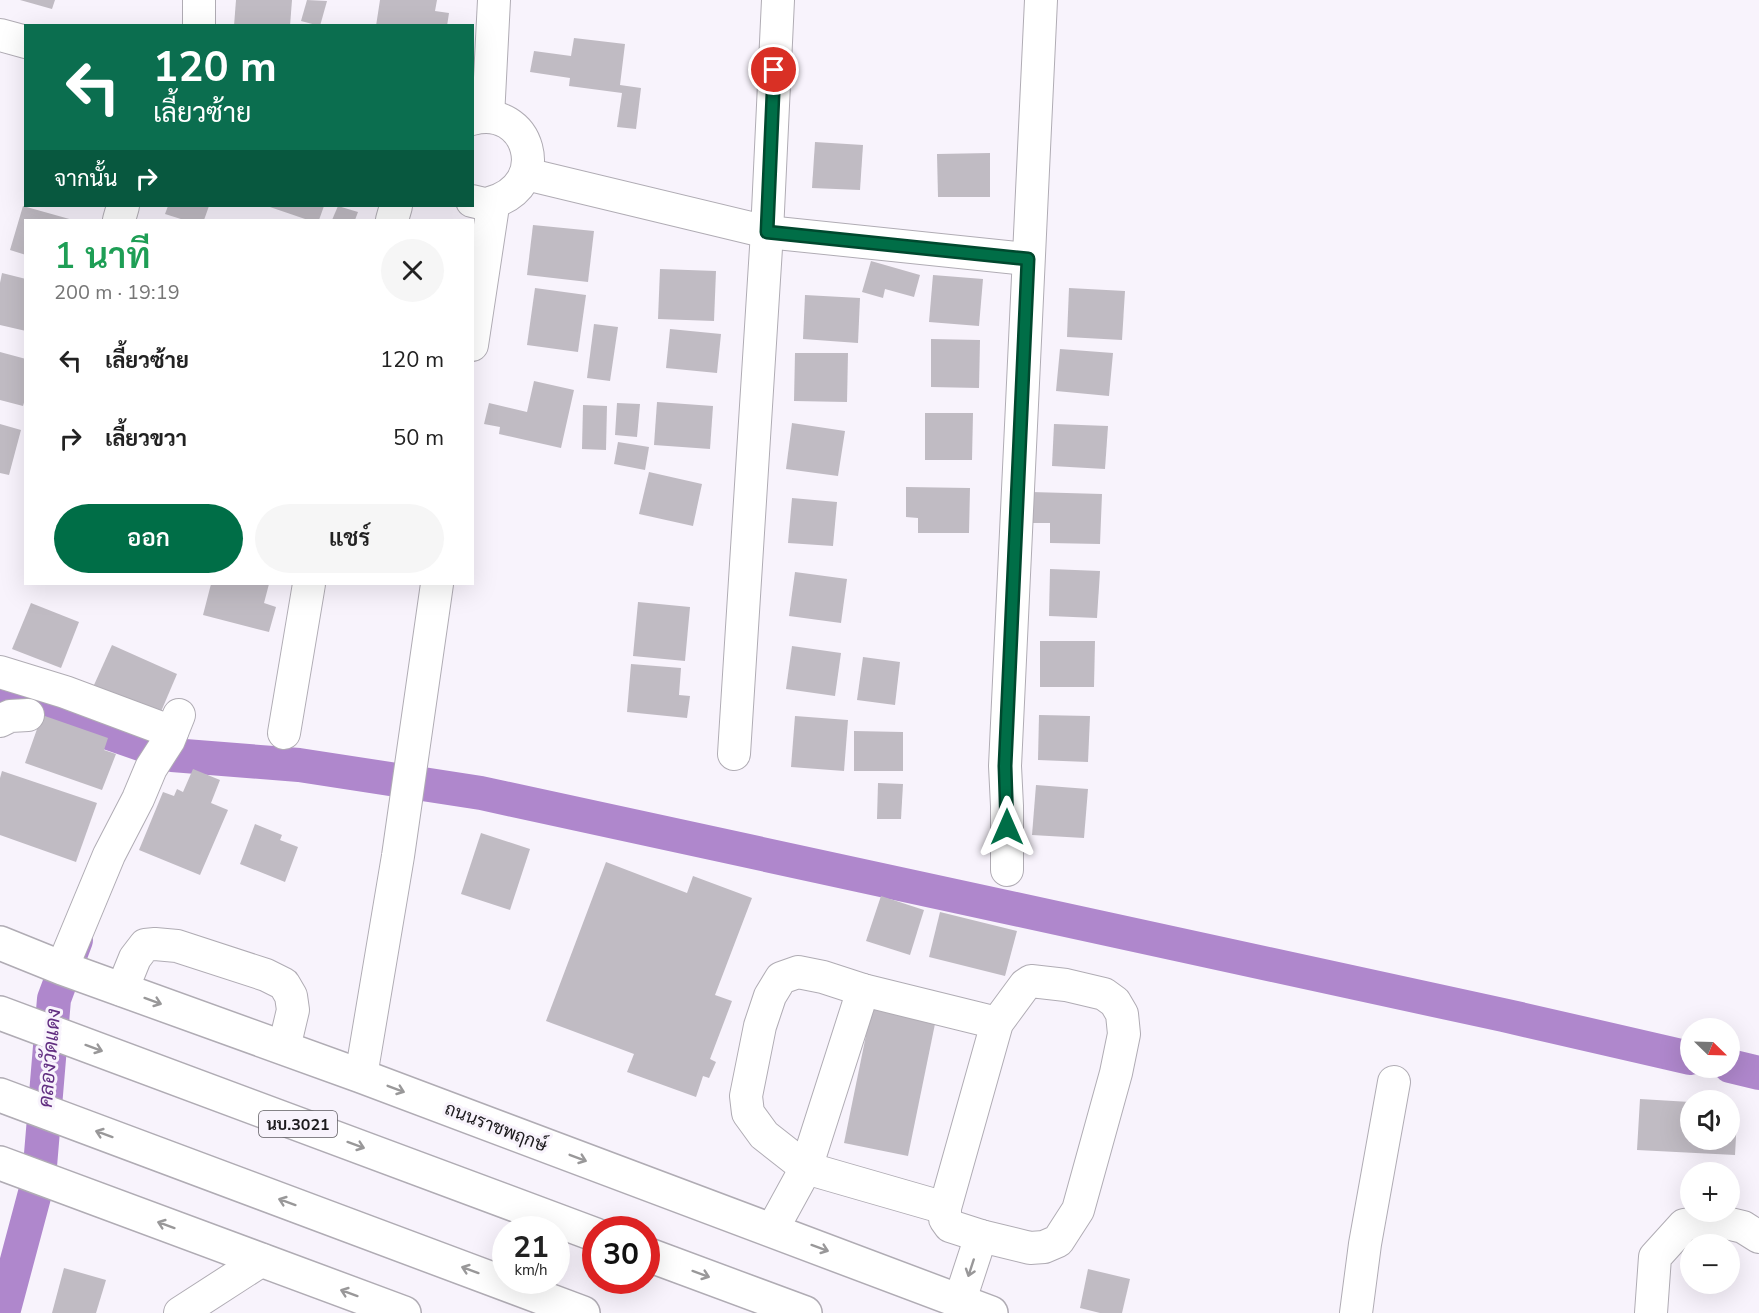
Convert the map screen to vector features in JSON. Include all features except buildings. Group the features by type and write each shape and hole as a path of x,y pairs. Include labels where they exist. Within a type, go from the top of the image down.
{"main road":[{"name":"ถนนราชพฤกษ์","path":"0,944 361,1076 991,1313"},
{"name":"นบ.3021","path":"0,1013 582,1230"},
{"path":"0,1095 583,1313"},
{"path":"0,1164 262,1260 391,1311"},
{"path":"660,1259 805,1313"}],"street":[{"path":"199,24 200,0"},
{"path":"474,319 483,204 502,200 513,194 521,185 526,174 528,160 527,148 521,136 512,126 500,120 480,118 494,0"},
{"path":"734,754 767,232 778,0"},
{"path":"1006,870 1005,766 1041,0"},
{"path":"0,35 24,41"},
{"path":"526,174 767,232 1028,259"},
{"path":"284,733 309,585"},
{"path":"361,1076 398,856 437,585"},
{"path":"0,672 174,729 151,768 138,799 104,864 62,968"},
{"path":"122,990 135,958 145,945 177,946 266,975 284,984 291,996 293,1010 284,1048"},
{"path":"945,1208 806,1168 764,1135 748,1113 746,1096 764,1016 770,996 781,978 798,972 998,1023"},
{"path":"1030,981 1046,982 1104,994 1115,1002 1122,1014 1124,1034 1116,1072 1078,1210 1058,1241 1030,1248 981,1236 950,1226 945,1219 945,1208 998,1023 1025,985 1030,981"},
{"path":"772,1230 806,1168 863,990"},
{"path":"1356,1313 1365,1244 1394,1082"},
{"path":"1651,1313 1655,1257 1684,1225 1714,1220 1743,1227 1759,1237"},
{"path":"960,1300 981,1236"},
{"path":"180,1313 262,1260"}],"waterway":[{"path":"0,698 31,706 172,755 299,765 481,793 1503,1015 1680,1056"},
{"name":"คลองวัดแดง","path":"3,1313 39,1178 54,999 76,940"},
{"path":"1740,1068 1759,1073"}],"route":[{"path":"774,70 767,232 1028,259 1005,766 1007,827"}]}
